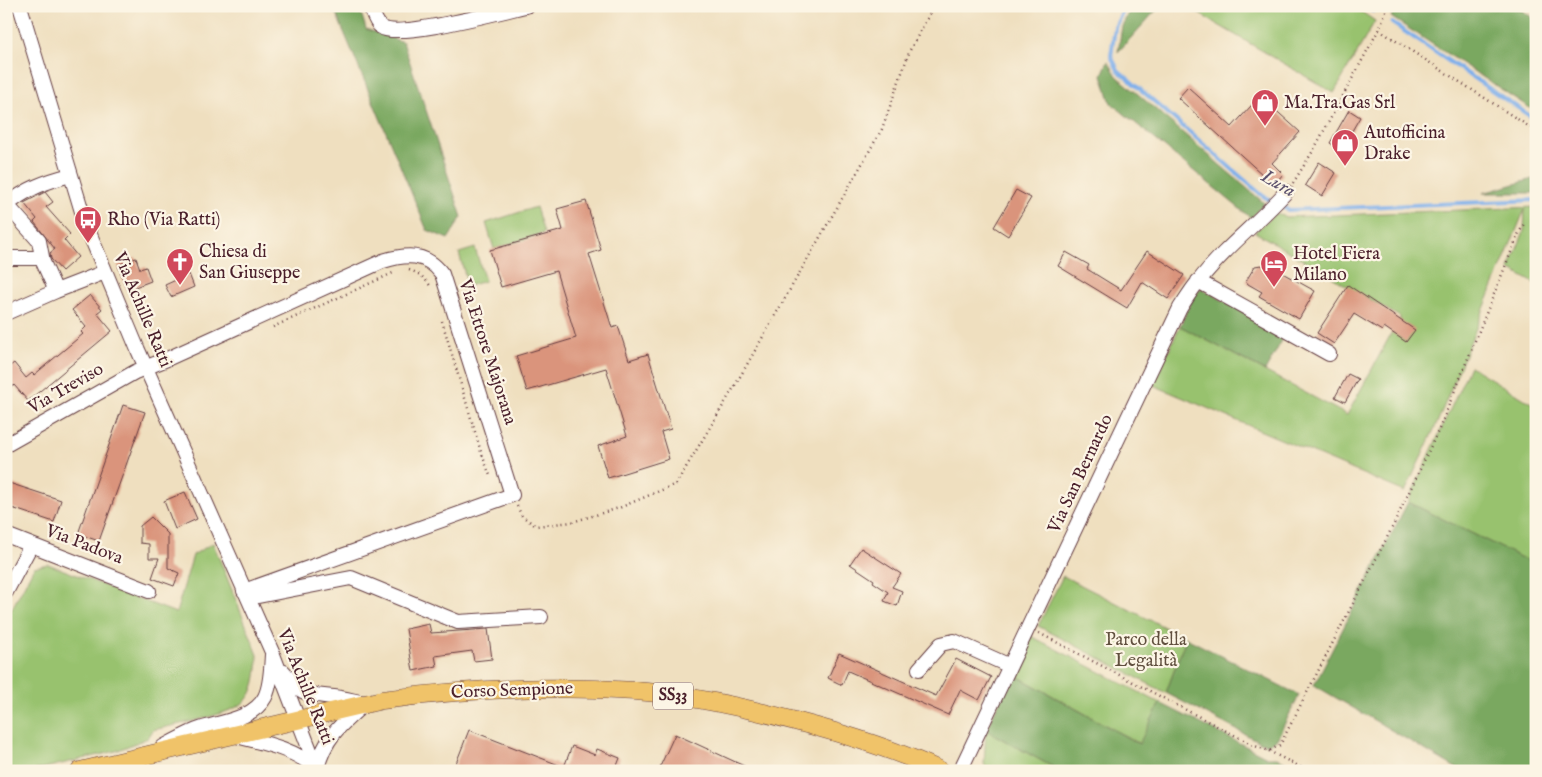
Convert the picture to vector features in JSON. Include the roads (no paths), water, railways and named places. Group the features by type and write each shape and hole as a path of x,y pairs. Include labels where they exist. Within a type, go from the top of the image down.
{"main road":[{"name":"Corso Sempione","path":"80,771 236,736 366,703 426,694 485,690 574,689 637,691 704,700 757,711 858,738 941,771"}],"street":[{"name":"Via Achille Ratti","path":"20,6 86,225 146,367 272,652 318,770"},
{"path":"370,6 375,19 382,27 394,31 414,30 526,6"},
{"path":"56,291 42,258 39,241 7,205 30,189 71,175"},
{"name":"Via San Bernardo","path":"960,771 1180,308 1198,281 1286,192"},
{"name":"Via Ettore Majorana","path":"146,367 383,261 409,255 436,266 442,274 506,498 246,594"},
{"path":"6,258 42,258"},
{"path":"6,313 105,272"},
{"path":"1198,281 1329,354"},
{"name":"Via Treviso","path":"6,444 121,379 146,367"},
{"name":"Via Padova","path":"6,534 148,591"},
{"path":"6,592 31,545"},
{"path":"246,594 351,578 458,622 541,617"},
{"path":"919,669 941,644 954,641 1010,666"},
{"path":"272,652 293,684 305,693 320,697 340,698 366,703"},
{"path":"148,755 196,730 237,718 254,710 265,698 268,690 272,652"},
{"path":"318,770 320,757 327,743 338,729 366,703"},
{"path":"236,736 281,749 309,762 318,770"}],"waterway":[{"name":"Lura","path":"1125,6 1115,27 1111,56 1118,70 1263,196 1288,210 1536,200"},
{"path":"1365,6 1373,11"},
{"path":"1392,23 1536,120"}],"place":[{"name":"Ma.Tra.Gas Srl","path":"1265,127"},
{"name":"Autofficina Drake","path":"1345,167"},
{"name":"Rho (Via Ratti)","path":"88,244"},
{"name":"Chiesa di San Giuseppe","path":"180,286"},
{"name":"Hotel Fiera Milano","path":"1274,288"}],"park label":[{"name":"Parco della Legalità","path":"1146,650"}]}
